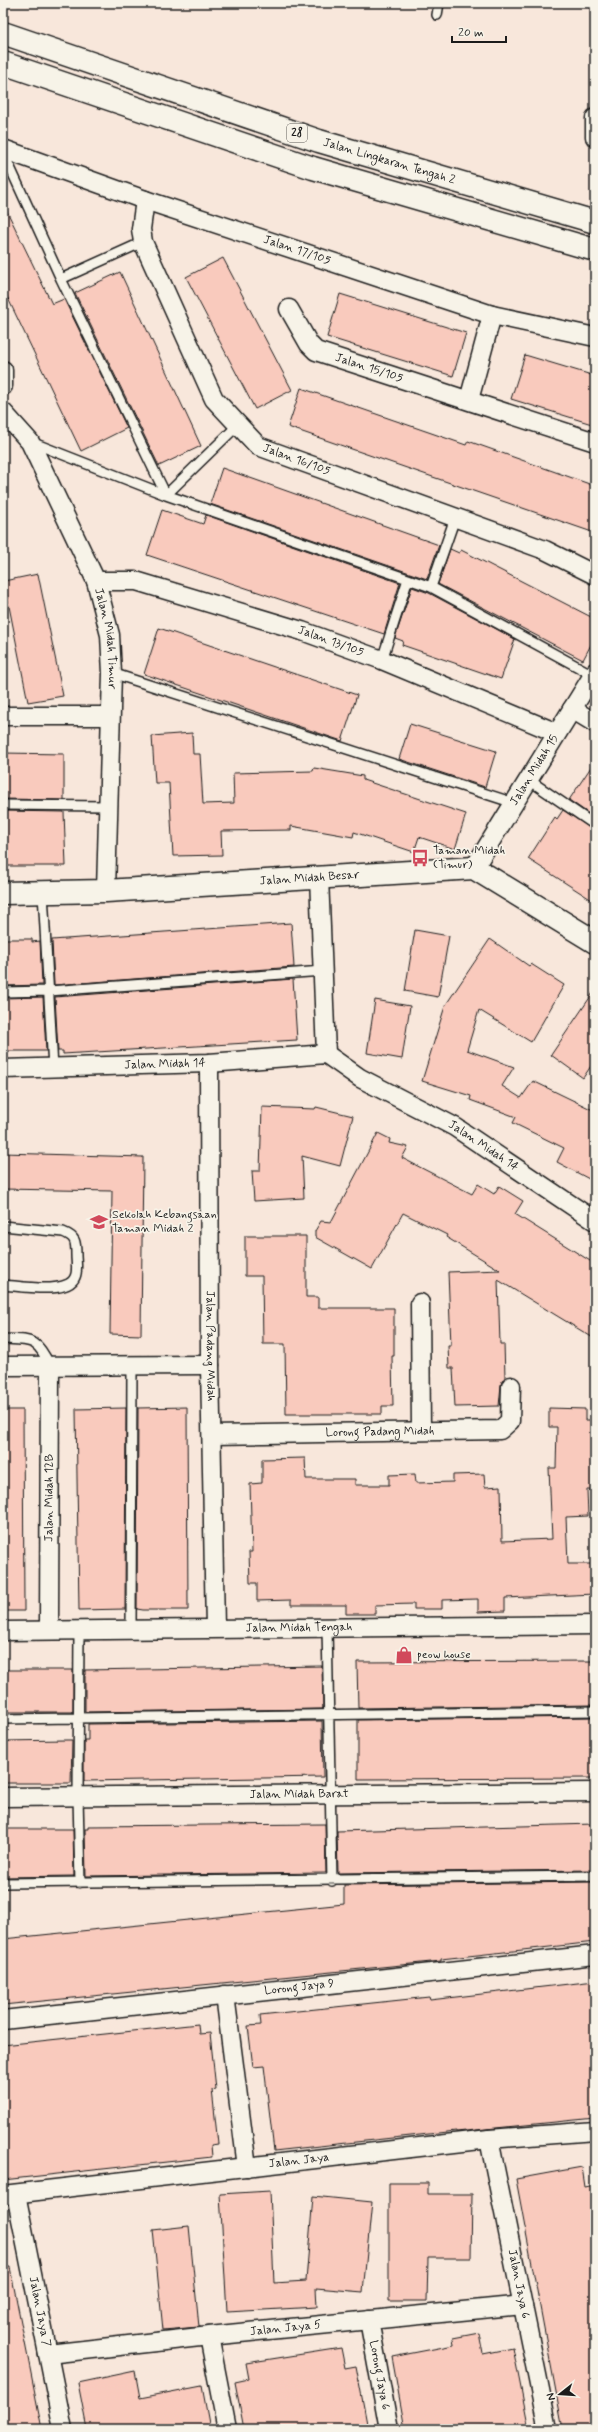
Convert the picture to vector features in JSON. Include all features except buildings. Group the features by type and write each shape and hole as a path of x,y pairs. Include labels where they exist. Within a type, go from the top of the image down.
{"main road":[{"name":"Jalan Lingkaran Tengah 2","path":"3,33 319,140 595,222"},
{"name":"28","path":"3,63 313,168 595,250"},
{"name":"Jalan Midah Besar","path":"3,893 106,891 474,868"},
{"path":"474,868 595,942"}],"street":[{"path":"595,118 595,137"},
{"name":"Jalan 17/105","path":"3,151 145,200 492,315 595,337"},
{"name":"Jalan 16/105","path":"145,200 141,229 143,242 214,399 258,446 545,550 595,575"},
{"name":"Jalan 15/105","path":"289,310 309,344 316,351 595,442"},
{"path":"469,400 492,315"},
{"path":"3,370 3,386"},
{"name":"Jalan Midah Timur","path":"3,412 30,442 96,581 110,635 112,673 107,806 106,891"},
{"name":"Jalan 13/105","path":"96,581 136,581 302,631 382,660 557,733"},
{"name":"Jalan Midah 15","path":"474,868 594,673"},
{"path":"572,709 595,723"},
{"path":"3,716 110,716"},
{"path":"319,877 326,1054"},
{"name":"Jalan Midah 14","path":"3,1069 209,1063 326,1054 360,1078 455,1127 595,1220"},
{"name":"Jalan Padang Midah","path":"209,1063 210,1365 216,1628"},
{"path":"420,1303 420,1430"},
{"path":"3,1366 210,1365"},
{"name":"Jalan Midah 12B","path":"48,1630 50,1366"},
{"name":"Lorong Padang Midah","path":"212,1435 420,1430 500,1430 510,1420 511,1386"},
{"name":"Jalan Midah Tengah","path":"3,1631 595,1625"},
{"name":"Jalan Midah Barat","path":"3,1797 595,1792"},
{"name":"Lorong Jaya 9","path":"3,2020 595,1955"},
{"path":"224,1995 247,2167"},
{"name":"Jalan Jaya","path":"10,2194 489,2139 595,2131"},
{"name":"Jalan Jaya 6","path":"489,2139 548,2429"},
{"name":"Jalan Jaya 7","path":"10,2194 48,2354 63,2429"},
{"name":"Jalan Jaya 5","path":"48,2354 209,2336 522,2305"},
{"name":"Lorong Jaya 6","path":"369,2320 389,2429"},
{"path":"209,2336 227,2429"}],"lane":[{"path":"437,15 439,3"},
{"path":"3,151 60,279 166,495"},
{"path":"60,279 143,242"},
{"path":"166,495 239,424"},
{"path":"30,442 166,495 431,587 594,673"},
{"path":"431,587 455,518"},
{"path":"382,660 408,579"},
{"path":"112,673 514,803"},
{"path":"529,780 595,826"},
{"path":"3,806 107,806"},
{"path":"44,893 53,1068"},
{"path":"3,992 49,991 323,971"},
{"path":"3,1226 64,1232 72,1236 76,1242 76,1276 72,1283 61,1288 3,1285"},
{"path":"3,1339 29,1340 42,1348 50,1366"},
{"path":"131,1630 132,1365"},
{"path":"327,1627 332,1881"},
{"path":"79,1630 78,1796 80,1883"},
{"path":"3,1719 78,1720 595,1711"},
{"path":"3,1883 332,1881 595,1876"}],"place":[{"name":"Taman Midah (Timur)","path":"420,858"},
{"name":"Sekolah Kebangsaan Taman Midah 2","path":"99,1222"},
{"name":"peow house","path":"404,1655"}]}
